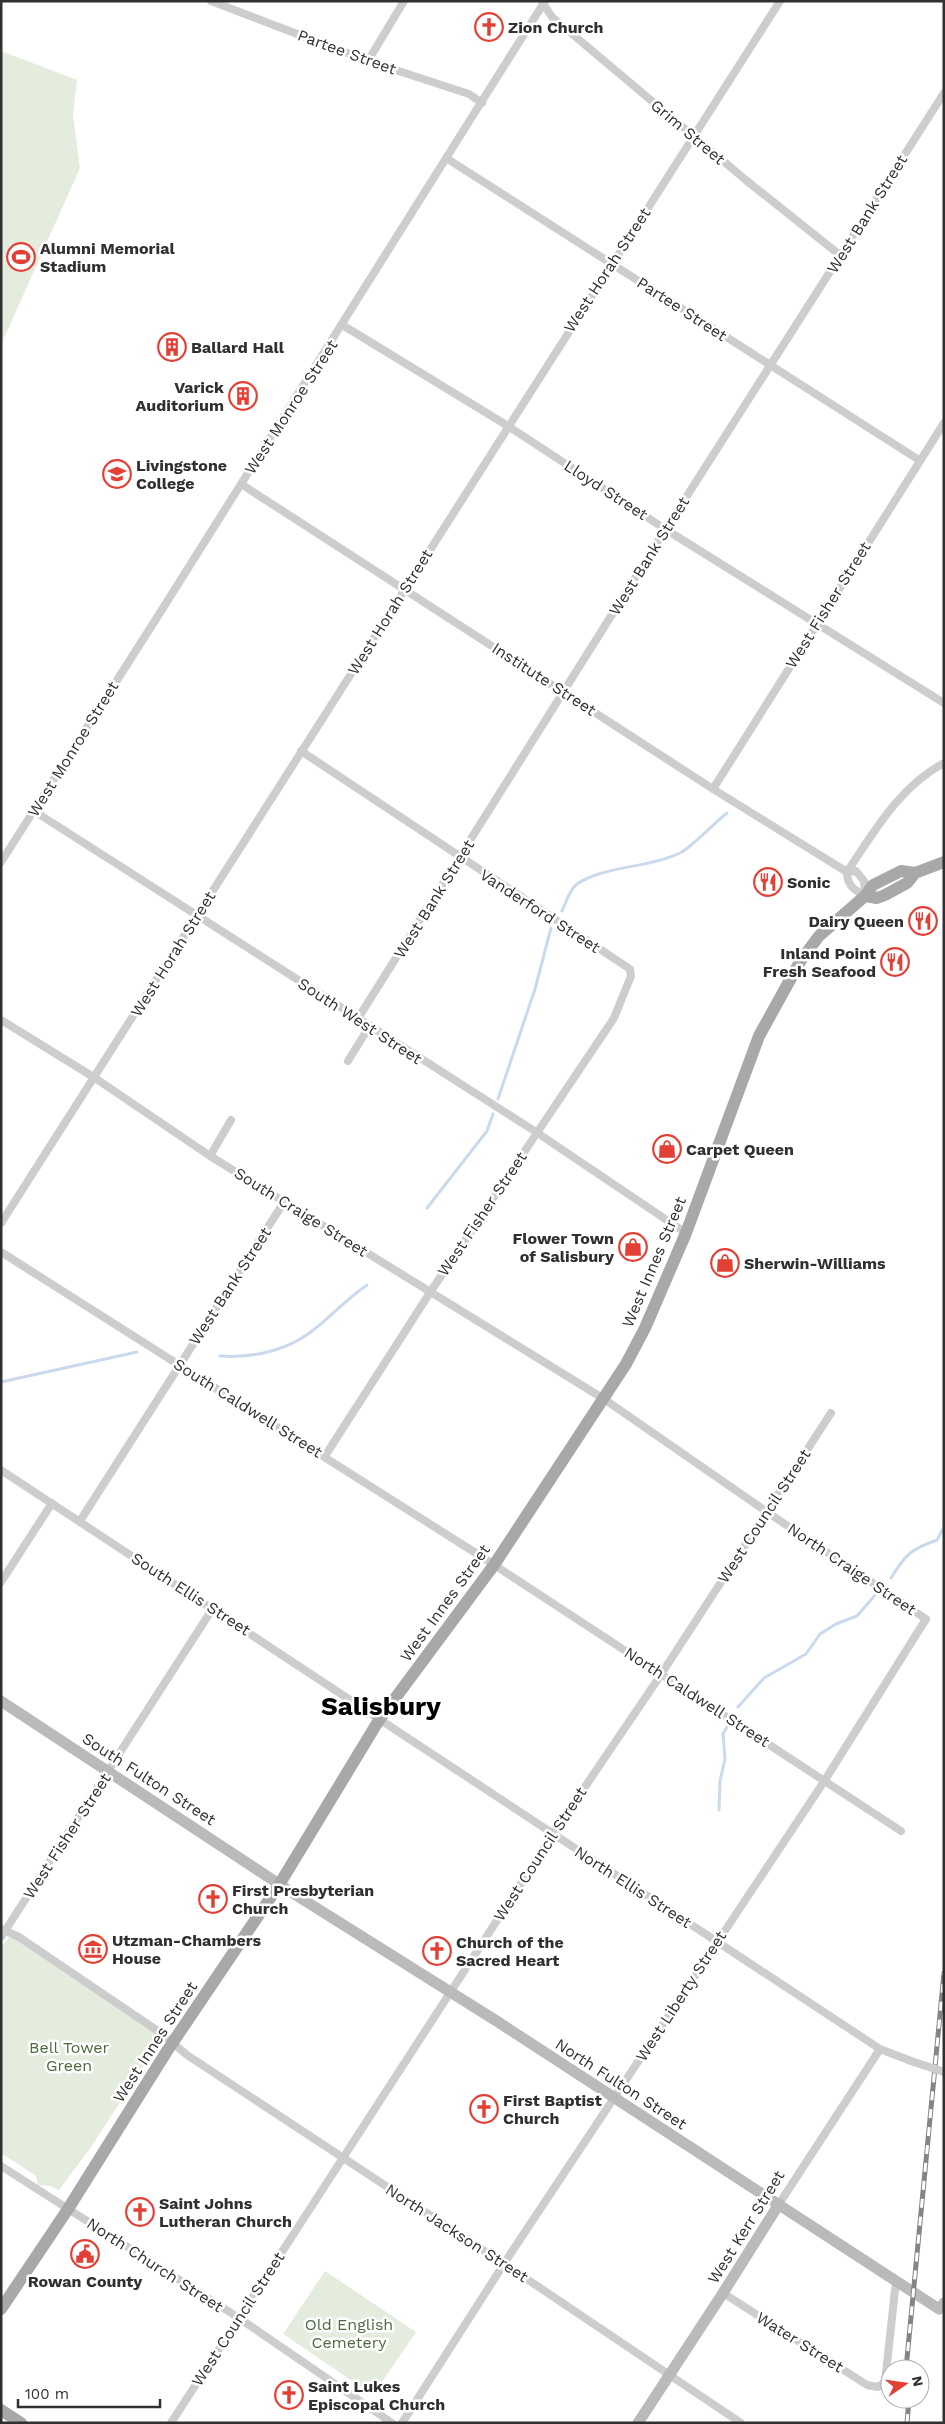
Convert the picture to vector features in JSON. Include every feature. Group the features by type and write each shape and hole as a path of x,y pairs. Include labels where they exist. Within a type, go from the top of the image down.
{"main road":[{"path":"865,896 876,898 885,895 906,883 915,873 944,862"},
{"name":"West Innes Street","path":"1,2309 68,2209 173,2042 279,1885 379,1720 494,1565 626,1364 645,1328 686,1233 759,1036 784,988 801,960 819,936 865,896"},
{"path":"1,2410 20,2423"}],"street":[{"name":"Partee Street","path":"211,1 368,61 469,94 482,103"},
{"path":"368,61 404,1"},
{"name":"West Horah Street","path":"1,1223 780,1"},
{"name":"Grim Street","path":"544,2 552,17 693,136 841,256"},
{"name":"West Monroe Street","path":"1,862 241,484 344,326 544,2"},
{"name":"West Bank Street","path":"357,1020 666,529 944,94"},
{"name":"Partee Street","path":"446,158 919,460"},
{"name":"Lloyd Street","path":"344,326 508,426 666,529 944,703"},
{"name":"West Fisher Street","path":"713,789 816,622 944,422"},
{"name":"Institute Street","path":"241,484 713,789 847,872 856,871 864,881 865,896"},
{"name":"Vanderford Street","path":"301,751 630,969"},
{"path":"847,872 898,800 908,790 944,763"},
{"name":"South West Street","path":"34,811 357,1020 536,1132 686,1233"},
{"name":"Institute Street","path":"847,872 847,880 854,890 865,896"},
{"name":"West Fisher Street","path":"325,1456 431,1291 614,1018 631,976 630,969"},
{"name":"South Craige Street","path":"1,1020 95,1078 210,1156 604,1399"},
{"path":"348,1061 369,1027"},
{"path":"210,1156 231,1120"},
{"name":"West Bank Street","path":"80,1521 284,1202"},
{"name":"South Caldwell Street","path":"1,1252 494,1565"},
{"name":"North Craige Street","path":"604,1399 926,1619"},
{"name":"West Council Street","path":"171,2423 553,1834 661,1674 831,1413"},
{"name":"South Ellis Street","path":"1,1470 213,1608 379,1720"},
{"path":"1,1582 52,1503"},
{"name":"North Caldwell Street","path":"494,1565 901,1831"},
{"name":"West Fisher Street","path":"3,1932 213,1608"},
{"name":"West Liberty Street","path":"402,2423 504,2263 716,1941 825,1780 926,1619"},
{"name":"South Fulton Street","path":"1,1701 279,1885"},
{"name":"North Ellis Street","path":"379,1720 880,2049 944,2072"},
{"name":"North Fulton Street","path":"279,1885 451,1992 695,2152 779,2204 896,2281 942,2308"},
{"name":"North Jackson Street","path":"3,1932 18,1937 173,2042 187,2056 504,2263 741,2423"},
{"name":"West Kerr Street","path":"638,2423 724,2294 779,2204 880,2049"},
{"name":"North Church Street","path":"1,2166 239,2318 392,2423"},
{"name":"Water Street","path":"724,2294 867,2385 878,2387 885,2382 896,2281"}],"green space":[{"name":"Alumni Memorial Stadium","path":"1,51 77,80 73,114 80,168 1,345"},
{"name":"Bell Tower Green","path":"8,1938 15,1938 150,2028 160,2037 160,2041 91,2147 59,2190 50,2186 38,2185 36,2176 1,2153 1,1947"},
{"name":"Old English Cemetery","path":"325,2271 416,2332 373,2395 283,2334"}],"waterway":[{"path":"562,911 570,893 577,884 588,878 613,870 654,862 680,853 727,813"},
{"path":"498,1099 535,989 551,928"},
{"path":"427,1208 487,1131 493,1114"},
{"path":"220,1356 254,1355 288,1345 316,1328 367,1285"},
{"path":"1,1382 137,1352"},
{"path":"891,1578 905,1558 921,1546 937,1540 944,1527"},
{"path":"738,1707 764,1678 806,1654 820,1634 836,1624 857,1616 876,1594"},
{"path":"719,1810 720,1781 725,1759 723,1734 727,1727"}],"railway":[{"path":"907,2359 944,1973"},
{"path":"907,2423 908,2409"}],"place":[{"name":"Zion Church","path":"489,27"},
{"name":"Alumni Memorial Stadium","path":"21,257"},
{"name":"Ballard Hall","path":"172,347"},
{"name":"Varick Auditorium","path":"243,396"},
{"name":"Livingstone College","path":"117,474"},
{"name":"Sonic","path":"768,882"},
{"name":"Dairy Queen","path":"923,921"},
{"name":"Inland Point Fresh Seafood","path":"895,962"},
{"name":"Carpet Queen","path":"667,1149"},
{"name":"Flower Town of Salisbury","path":"633,1247"},
{"name":"Sherwin-Williams","path":"725,1263"},
{"name":"First Presbyterian Church","path":"213,1899"},
{"name":"Utzman-Chambers House","path":"93,1949"},
{"name":"Church of the Sacred Heart","path":"437,1951"},
{"name":"First Baptist Church","path":"484,2109"},
{"name":"Saint Johns Lutheran Church","path":"140,2212"},
{"name":"Rowan County","path":"85,2254"},
{"name":"Saint Lukes Episcopal Church","path":"289,2395"}],"district":[{"name":"Salisbury","path":"381,1706"}]}
